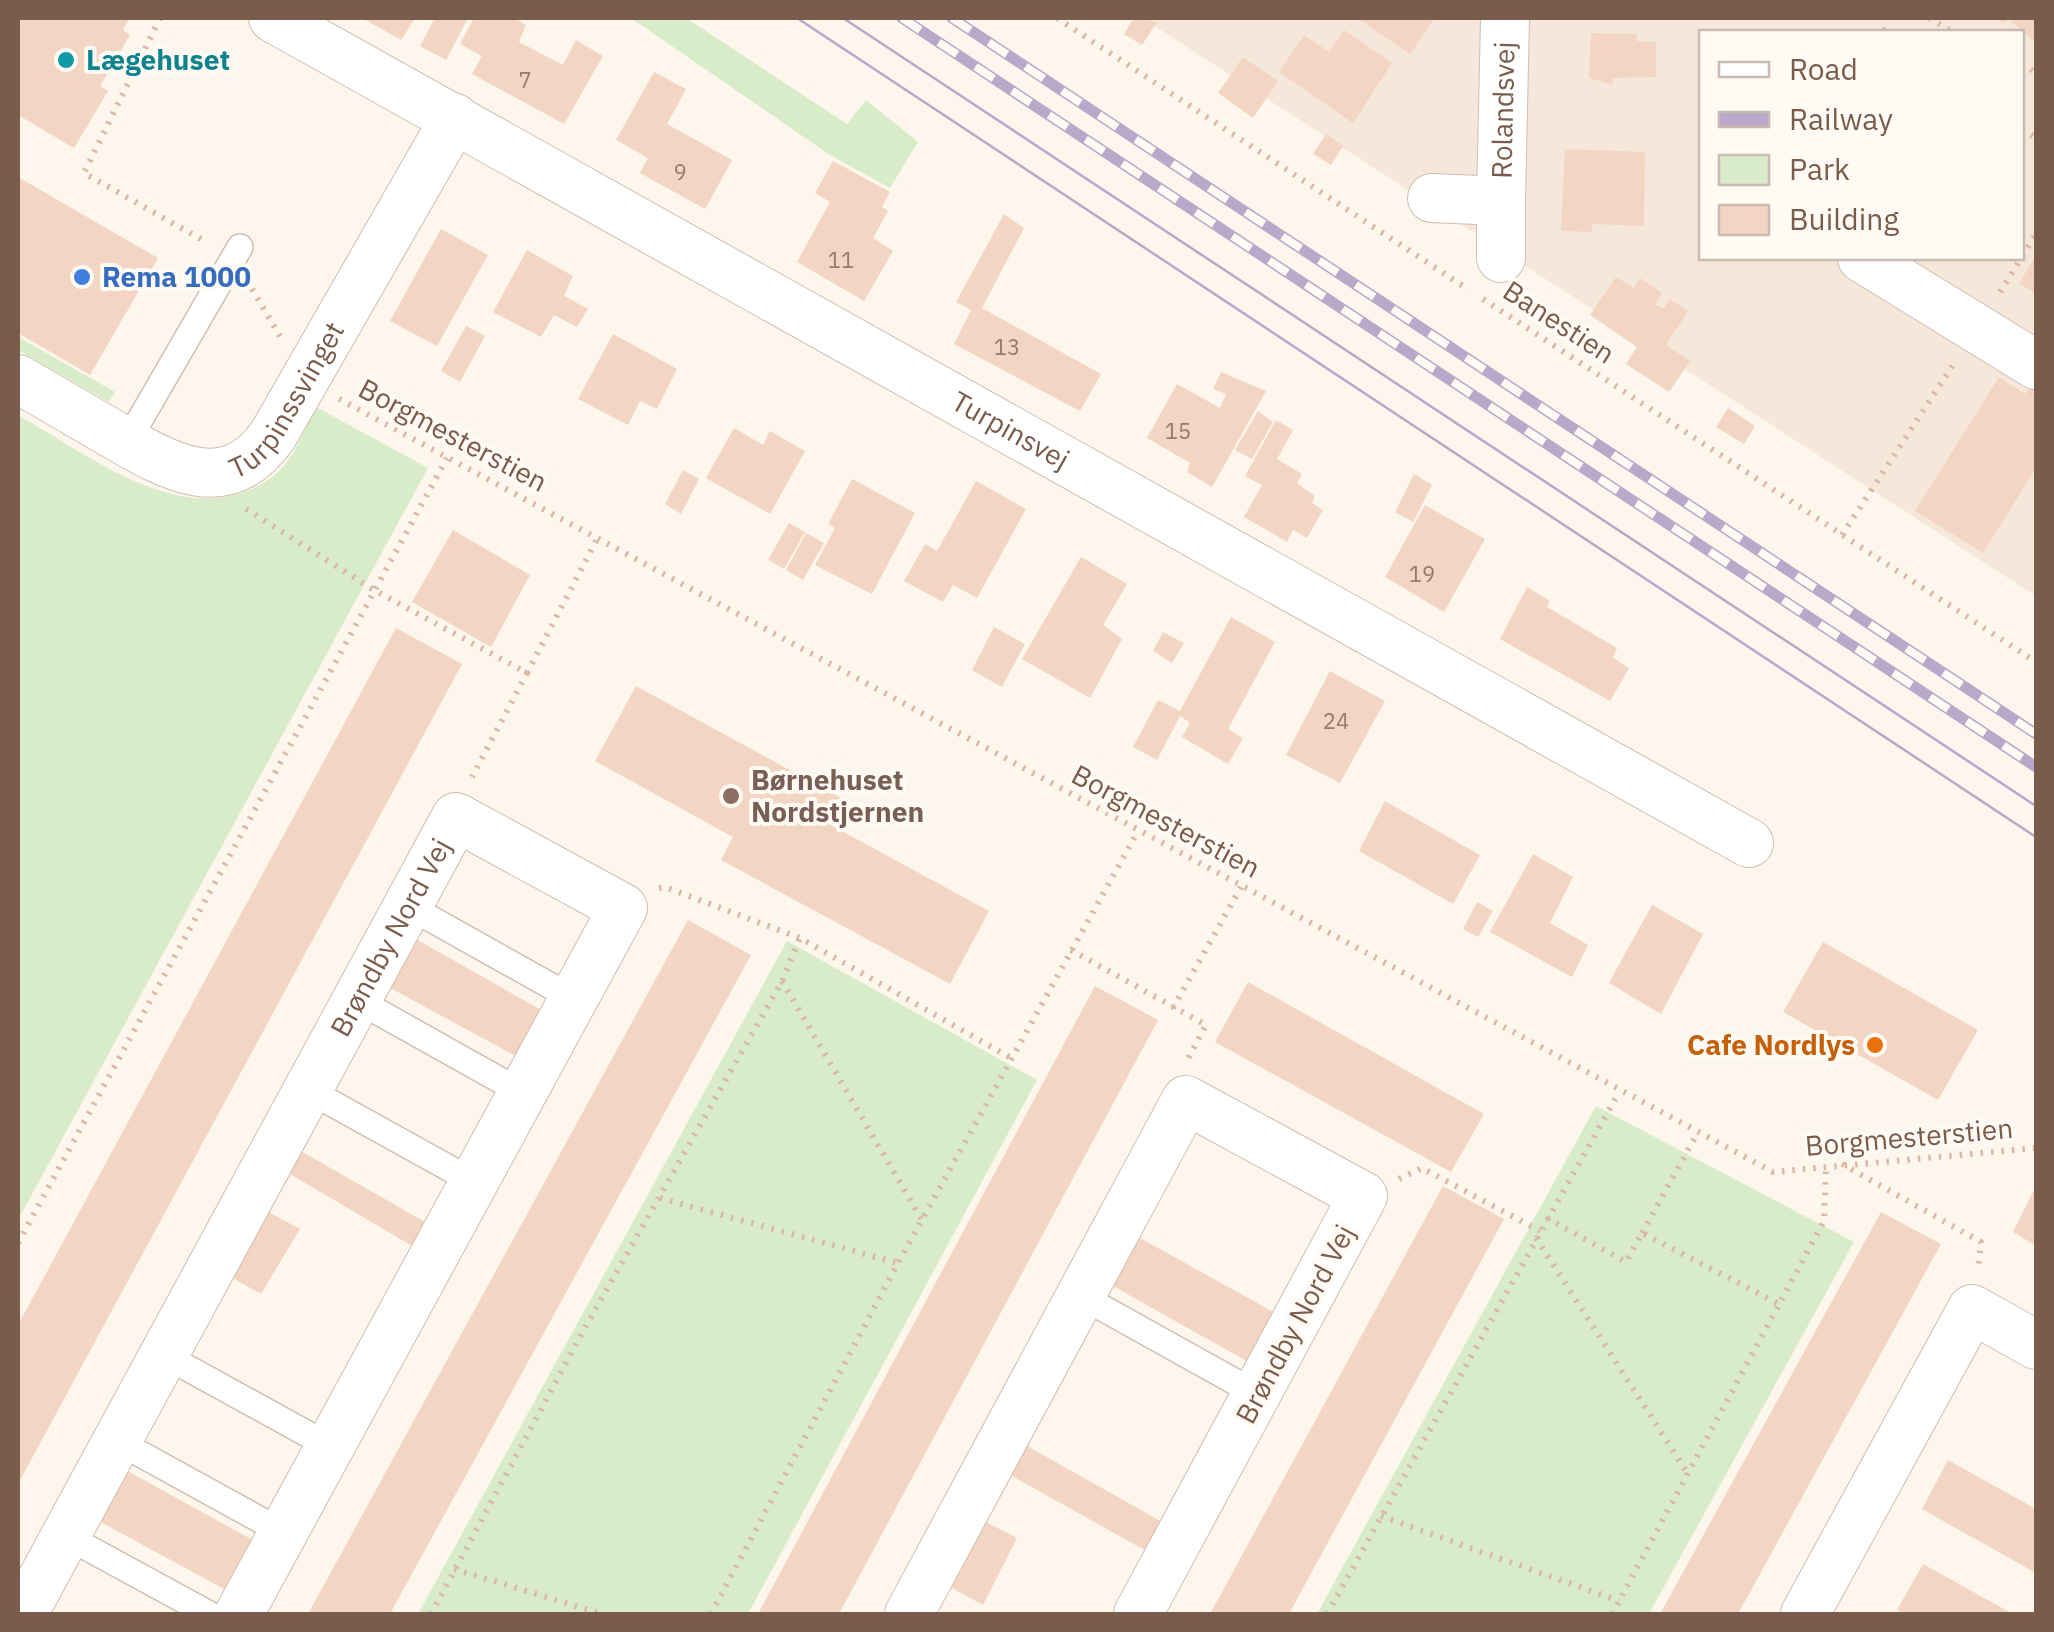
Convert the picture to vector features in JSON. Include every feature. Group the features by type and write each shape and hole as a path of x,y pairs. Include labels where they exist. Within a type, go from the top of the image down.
{"street":[{"name":"Turpinsvej","path":"273,18 1749,843"},
{"name":"Rolandsvej","path":"1501,258 1505,18"},
{"name":"Turpinssvinget","path":"18,379 169,466 207,473 235,469 261,452 455,118"},
{"name":"Rolandsvej","path":"1432,198 1501,201"},
{"path":"1865,260 2036,365"},
{"name":"Brøndby Nord Vej","path":"23,1614 456,817 623,908 240,1614"},
{"path":"909,1614 1186,1100"},
{"name":"Brøndby Nord Vej","path":"1138,1614 1364,1196 1186,1100"},
{"path":"1805,1614 1972,1310 2036,1345"}],"lane":[{"path":"127,442 240,248"},
{"path":"408,906 574,999"},
{"path":"356,1000 523,1093"},
{"path":"308,1090 474,1182"},
{"path":"1081,1296 1257,1394"},
{"path":"164,1355 331,1447"},
{"path":"117,1441 284,1534"},
{"path":"66,1536 209,1614"}],"path":[{"path":"84,172 160,18"},
{"name":"Banestien","path":"1057,18 2036,662"},
{"path":"1842,536 2020,260"},
{"name":"Borgmesterstien","path":"305,381 1773,1172 2036,1148"},
{"path":"18,1244 447,458"},
{"path":"207,473 236,502 374,590 527,673"},
{"path":"464,792 597,539"},
{"path":"712,1614 898,1263 1138,831"},
{"path":"646,892 665,887 800,938 1011,1058"},
{"path":"1173,1008 1241,887"},
{"path":"431,1614 782,981 800,938"},
{"path":"1071,950 1206,1025 1175,1084 1186,1100"},
{"path":"782,981 923,1221"},
{"path":"1327,1614 1619,1092"},
{"path":"1547,1218 1626,1262 1697,1134"},
{"path":"1842,1164 1981,1242 1972,1310"},
{"path":"1612,1614 1824,1221 1826,1167"},
{"path":"1364,1196 1422,1168 1538,1234 1688,1474"},
{"path":"660,1198 898,1263"},
{"path":"1642,1234 1779,1304"},
{"path":"1381,1516 1619,1601"},
{"path":"454,1570 602,1614"}],"shaded area":[{"path":"1142,18 2036,18 2036,596"}],"green space":[{"path":"631,18 686,18 847,124 866,100 918,142 890,188 830,155"},
{"path":"18,337 115,392 109,402 18,350"},
{"path":"316,407 428,468 18,1220 18,415 144,485 178,495 212,498 245,492 277,473 294,451"},
{"path":"787,941 1037,1080 748,1614 418,1614"},
{"path":"1596,1106 1854,1242 1649,1614 1317,1614"}],"building":[{"name":"Lægehuset","path":"18,18 130,18 123,30 130,35 100,86 108,91 74,148 18,115"},
{"path":"362,18 415,18 401,40"},
{"path":"435,18 468,18 446,60 420,46"},
{"path":"474,18 514,18 526,25 519,42 563,65 576,40 603,56 564,124 472,74 482,56 460,44"},
{"path":"1134,18 1157,22 1142,45 1124,34"},
{"path":"1357,18 1435,18 1410,54"},
{"path":"2008,18 2036,18 2036,43 2024,30"},
{"path":"1344,30 1392,63 1353,123 1279,72 1304,35 1329,52"},
{"path":"1591,33 1637,34 1637,41 1656,42 1656,77 1613,78 1613,85 1589,78"},
{"path":"1243,57 1278,81 1253,118 1218,93"},
{"path":"654,72 686,89 667,124 732,160 705,209 640,173 648,158 616,140"},
{"path":"1326,134 1343,146 1331,165 1313,154"},
{"path":"1565,149 1645,152 1644,226 1592,224 1592,232 1561,231"},
{"path":"833,161 890,192 882,207 888,211 873,238 893,251 864,301 797,262 830,202 815,193"},
{"name":"Rema 1000","path":"18,177 158,258 90,375 18,333"},
{"path":"1004,214 1024,228 982,308 1101,374 1080,411 954,344 971,310 956,302"},
{"path":"441,229 488,255 437,346 390,321"},
{"path":"527,250 573,276 564,296 588,309 577,327 554,315 541,337 493,312"},
{"path":"2036,256 2036,294 2019,283"},
{"path":"1616,277 1634,288 1640,278 1662,293 1655,304 1664,309 1670,299 1688,311 1666,345 1690,361 1669,392 1626,364 1637,347 1590,315"},
{"path":"466,326 485,336 460,382 441,371"},
{"path":"613,334 677,369 657,409 640,401 628,425 578,399"},
{"path":"1221,372 1266,391 1212,487 1187,472 1190,463 1147,438 1177,384 1220,408 1226,394 1213,389"},
{"path":"1999,377 2025,394 2031,385 2036,388 2036,468 1983,553 1915,511"},
{"path":"1728,408 1755,426 1744,444 1716,427"},
{"path":"1258,411 1273,422 1252,459 1235,450"},
{"path":"1276,420 1293,430 1277,459 1302,474 1297,483 1315,496 1312,503 1323,510 1307,538 1293,530 1287,542 1244,517 1262,485 1245,476"},
{"path":"734,428 763,445 770,431 805,451 770,514 706,478"},
{"path":"683,470 699,479 681,514 665,504"},
{"path":"1414,474 1432,485 1413,522 1395,512"},
{"path":"852,479 915,513 872,594 815,565 835,528 828,524"},
{"path":"976,481 1026,509 977,598 953,585 943,602 904,581 925,544 937,551"},
{"path":"1425,505 1485,539 1444,612 1385,577"},
{"path":"789,523 805,532 784,569 768,560"},
{"path":"453,530 530,575 491,647 412,602"},
{"path":"806,533 824,543 803,580 786,570"},
{"path":"1081,557 1127,584 1103,625 1122,639 1090,698 1022,659"},
{"path":"1527,587 1550,601 1547,607 1617,648 1613,658 1629,668 1610,701 1500,639"},
{"path":"1231,617 1275,642 1228,729 1243,738 1228,764 1182,737 1190,723 1180,716 1157,760 1133,747 1158,700 1180,711"},
{"path":"994,627 1025,644 1002,687 972,670"},
{"path":"396,628 462,664 18,1484 18,1325"},
{"path":"1163,632 1184,643 1172,663 1153,651"},
{"path":"1330,671 1385,701 1340,783 1286,755"},
{"path":"636,686 841,798 827,823 989,911 950,984 721,860 733,837 595,761"},
{"path":"1385,801 1480,855 1453,904 1359,851"},
{"path":"1533,854 1573,877 1550,923 1588,945 1572,977 1490,932"},
{"path":"1477,902 1493,911 1478,937 1463,929"},
{"path":"1652,905 1703,934 1661,1014 1609,983"},
{"path":"688,920 751,955 390,1614 308,1614"},
{"path":"407,934 550,1015 523,1060 383,984"},
{"path":"1823,942 1978,1030 1938,1100 1783,1012"},
{"path":"1248,982 1484,1114 1451,1172 1215,1042"},
{"path":"1095,986 1158,1020 839,1614 758,1614"},
{"path":"290,1145 432,1226 419,1250 278,1167"},
{"path":"1443,1186 1504,1219 1289,1614 1210,1614"},
{"path":"2036,1186 2036,1246 2013,1232"},
{"path":"257,1206 300,1229 261,1294 222,1272"},
{"path":"1881,1212 1941,1244 1738,1614 1660,1614"},
{"path":"1138,1237 1279,1315 1252,1364 1111,1285"},
{"path":"1020,1442 1164,1523 1148,1552 1003,1471"},
{"path":"1948,1460 2036,1509 2036,1573 1922,1509"},
{"path":"113,1463 260,1544 233,1594 86,1514"},
{"path":"976,1517 1017,1538 983,1605 941,1582"},
{"path":"1923,1564 2013,1614 1905,1614 1897,1610"}],"tram line":[{"path":"797,18 2036,837"},
{"path":"843,18 2036,806"}],"railway":[{"path":"902,18 2036,767"},
{"path":"952,18 2036,734"}],"place":[{"name":"Lægehuset","path":"66,60"},
{"name":"Rema 1000","path":"82,277"},
{"name":"Børnehuset Nordstjernen","path":"731,796"},
{"name":"Cafe Nordlys","path":"1875,1045"}]}
